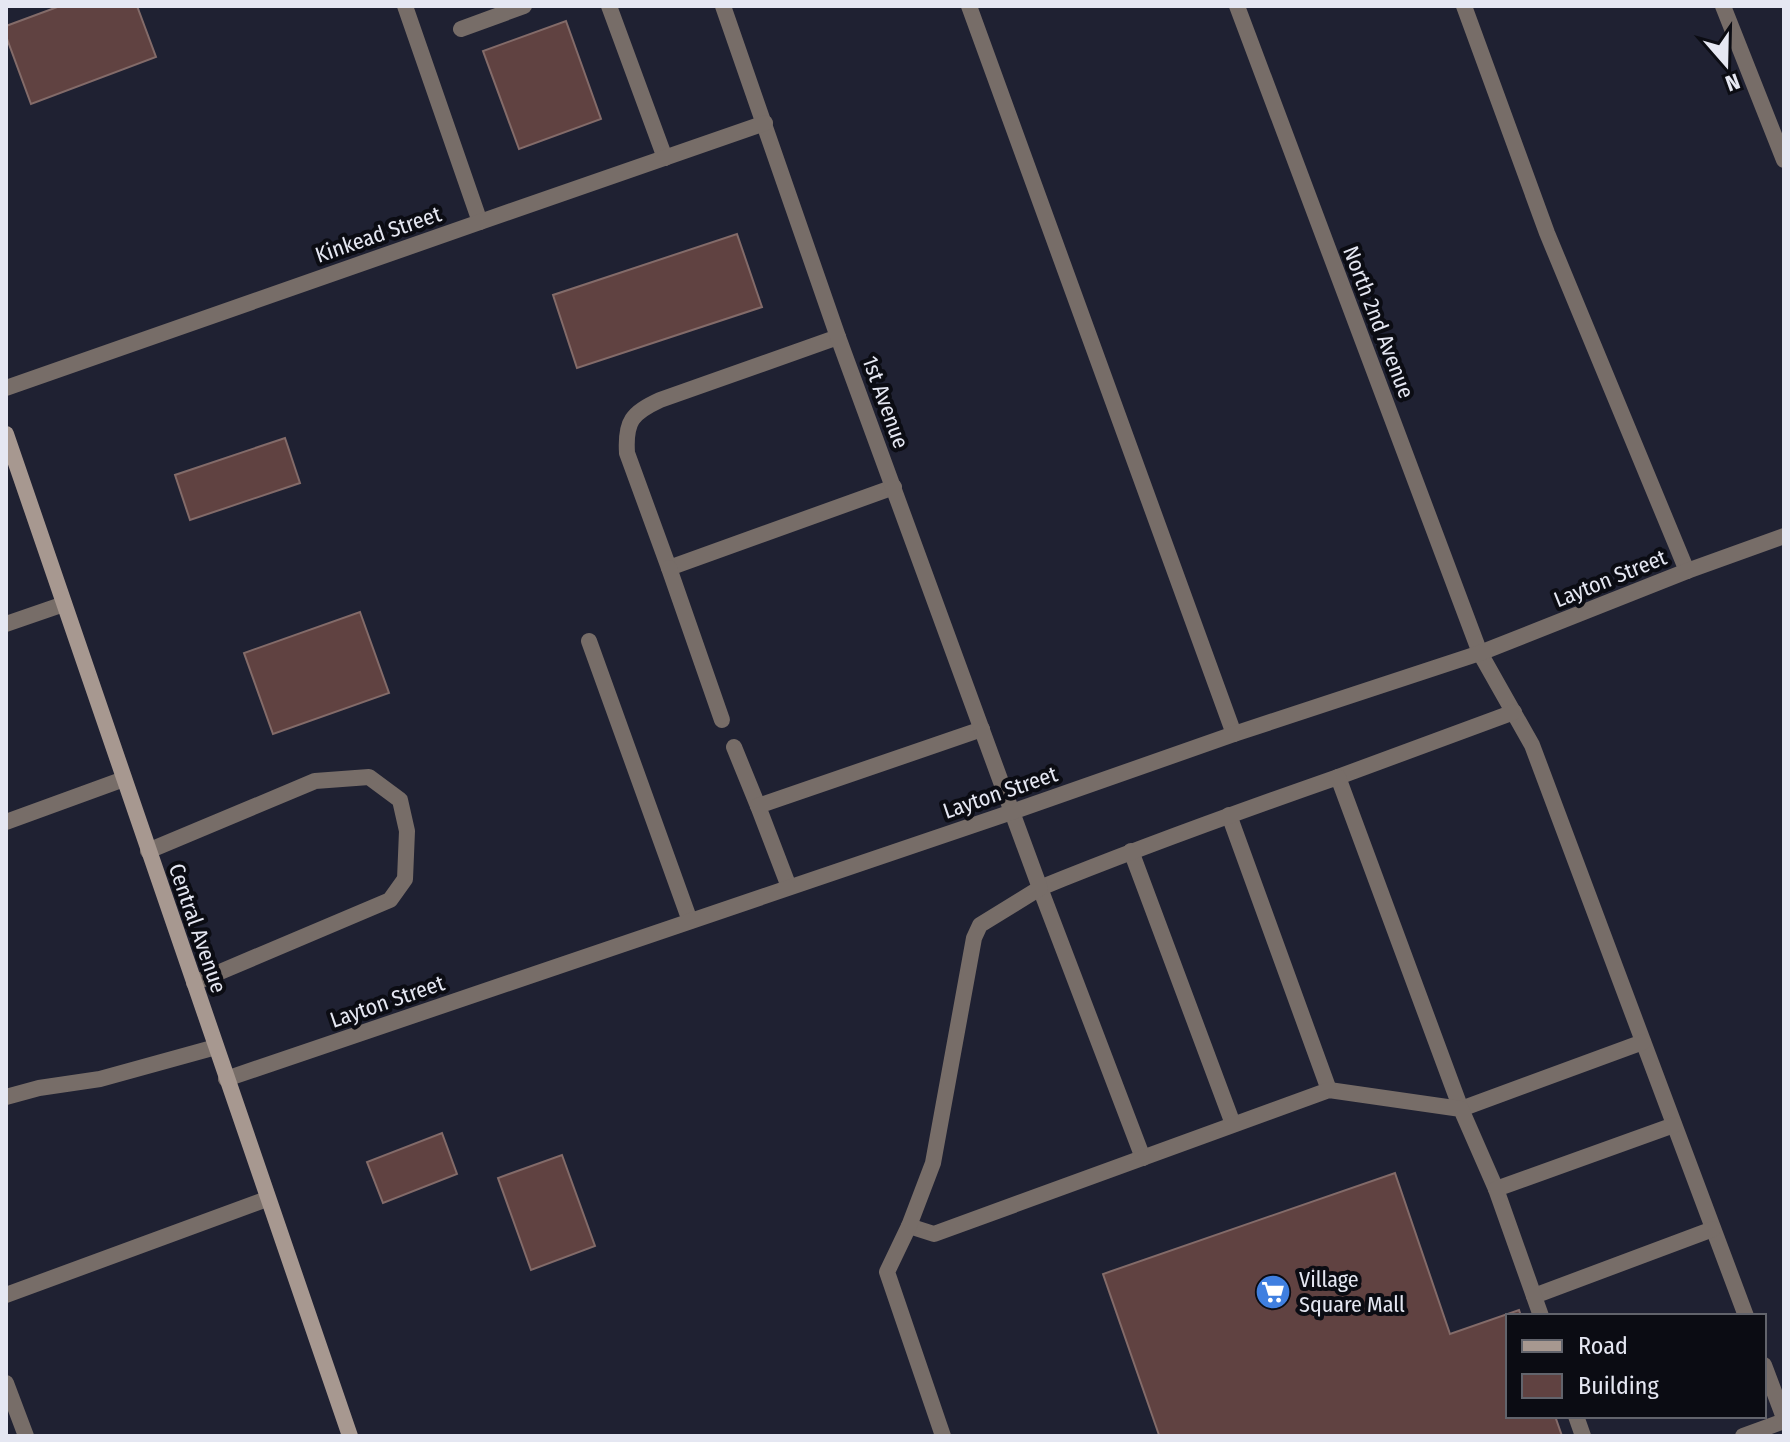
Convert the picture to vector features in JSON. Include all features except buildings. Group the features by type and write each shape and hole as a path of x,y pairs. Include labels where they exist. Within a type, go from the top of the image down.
{"street":[{"path":"405,6 480,222"},
{"path":"461,29 524,6"},
{"path":"609,6 665,158"},
{"name":"1st Avenue","path":"723,6 838,337 1040,888 1143,1158"},
{"path":"969,6 1234,734"},
{"name":"North 2nd Avenue","path":"1237,6 1480,653 1532,745 1745,1314"},
{"path":"1464,6 1547,233 1687,571"},
{"path":"1723,6 1784,160"},
{"name":"Kinkead Street","path":"6,388 765,123"},
{"path":"722,720 627,453 626,437 630,422 640,410 660,400 838,337"},
{"name":"Central Avenue","path":"6,434 350,1436"},
{"path":"669,568 894,487"},
{"name":"Layton Street","path":"226,1079 1234,734 1480,653 1784,536"},
{"path":"6,624 64,604"},
{"path":"589,641 690,921"},
{"path":"943,1436 887,1272 933,1163 974,938 980,925 1040,888 1131,851 1514,712"},
{"path":"758,806 982,729"},
{"path":"734,747 789,887"},
{"path":"148,851 315,781 369,777 400,800 407,831 405,879 390,900 194,983"},
{"path":"1338,777 1461,1109 1496,1189 1540,1314"},
{"path":"6,822 124,779"},
{"path":"1229,815 1329,1090"},
{"path":"1131,851 1233,1124"},
{"path":"909,1226 934,1234 1329,1090 1461,1109 1643,1042"},
{"path":"6,1097 39,1088 100,1079 216,1047"},
{"path":"1496,1189 1674,1125"},
{"path":"6,1295 267,1199"},
{"path":"1534,1296 1713,1229"},
{"path":"1743,1436 1784,1420 1766,1370"},
{"path":"6,1383 26,1436"}],"place":[{"name":"Village Square Mall","path":"1273,1292"}]}
